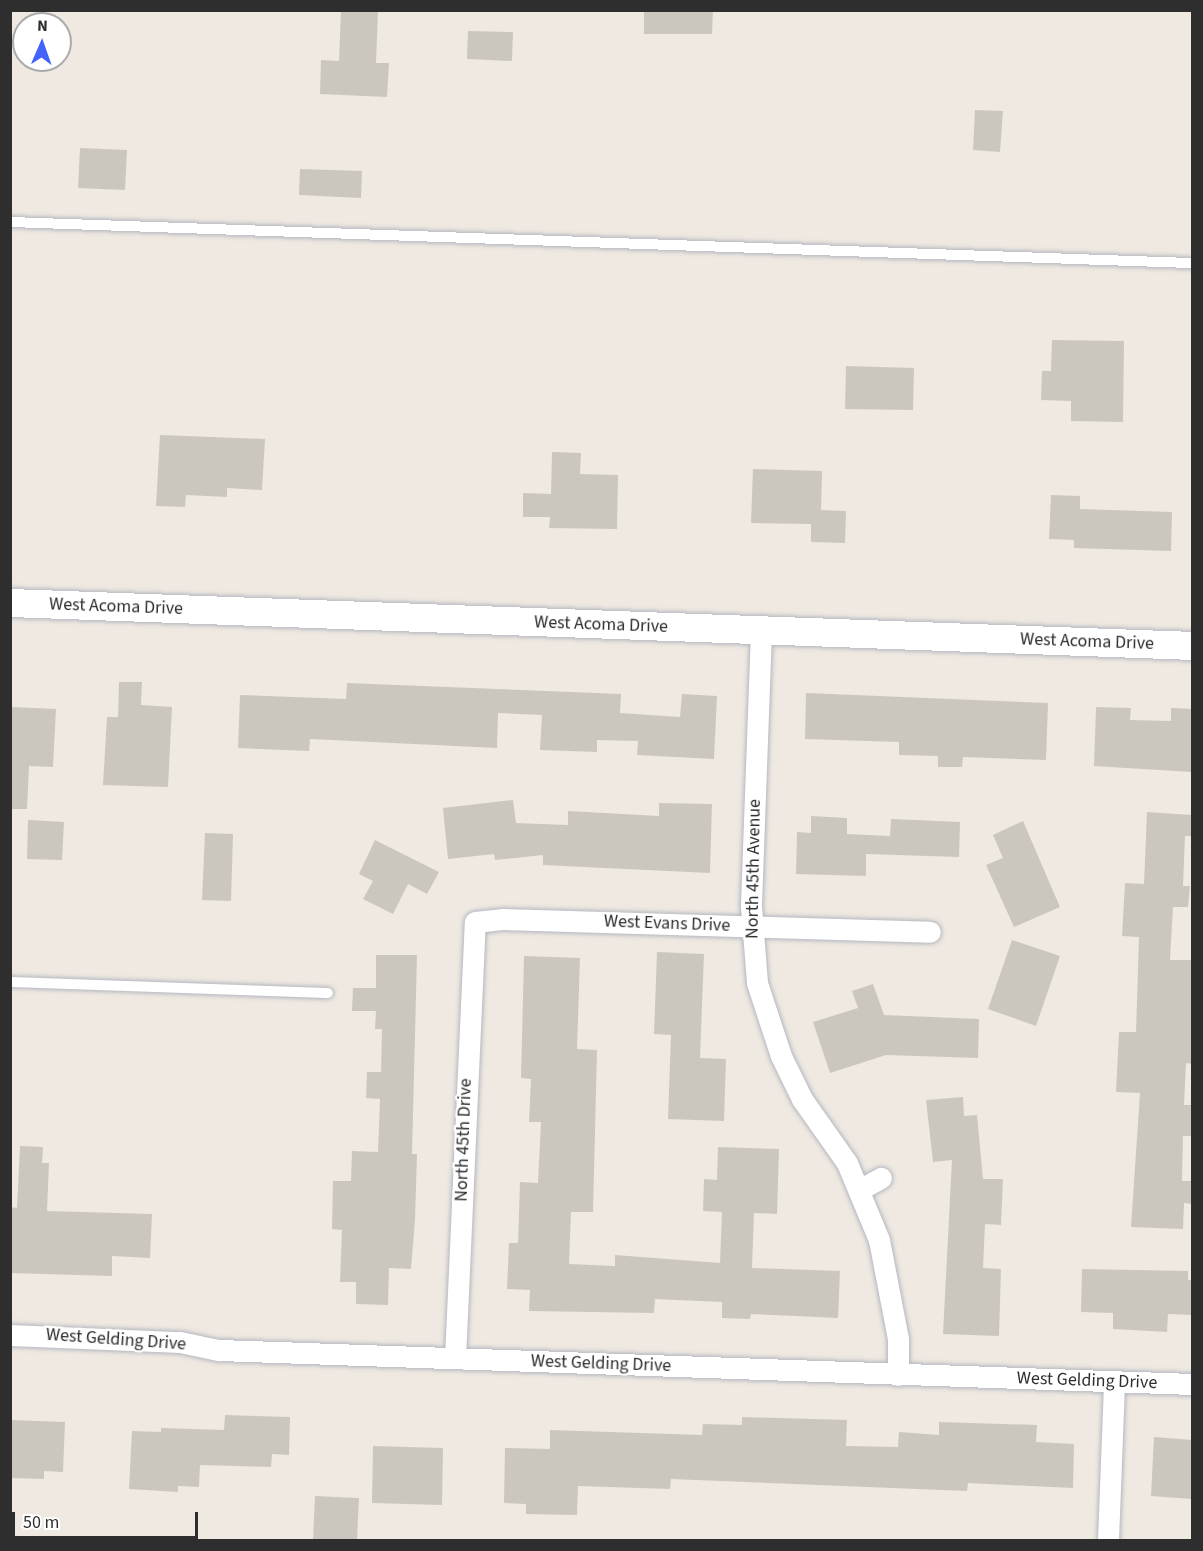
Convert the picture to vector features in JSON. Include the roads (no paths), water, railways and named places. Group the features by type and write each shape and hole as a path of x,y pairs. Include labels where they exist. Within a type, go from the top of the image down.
{"street":[{"name":"West Acoma Drive","path":"10,603 1192,646"},
{"name":"North 45th Avenue","path":"761,631 751,927 757,983 781,1056 802,1099 847,1163 879,1240 898,1339 898,1375"},
{"name":"West Evans Drive","path":"476,922 502,919 930,932"},
{"name":"North 45th Drive","path":"455,1358 476,922"},
{"path":"859,1190 881,1178"},
{"name":"West Gelding Drive","path":"10,1335 180,1342 219,1350 1192,1384"},
{"path":"1108,1540 1114,1382"}],"lane":[{"path":"10,222 1192,263"},
{"path":"10,982 328,993"}]}
